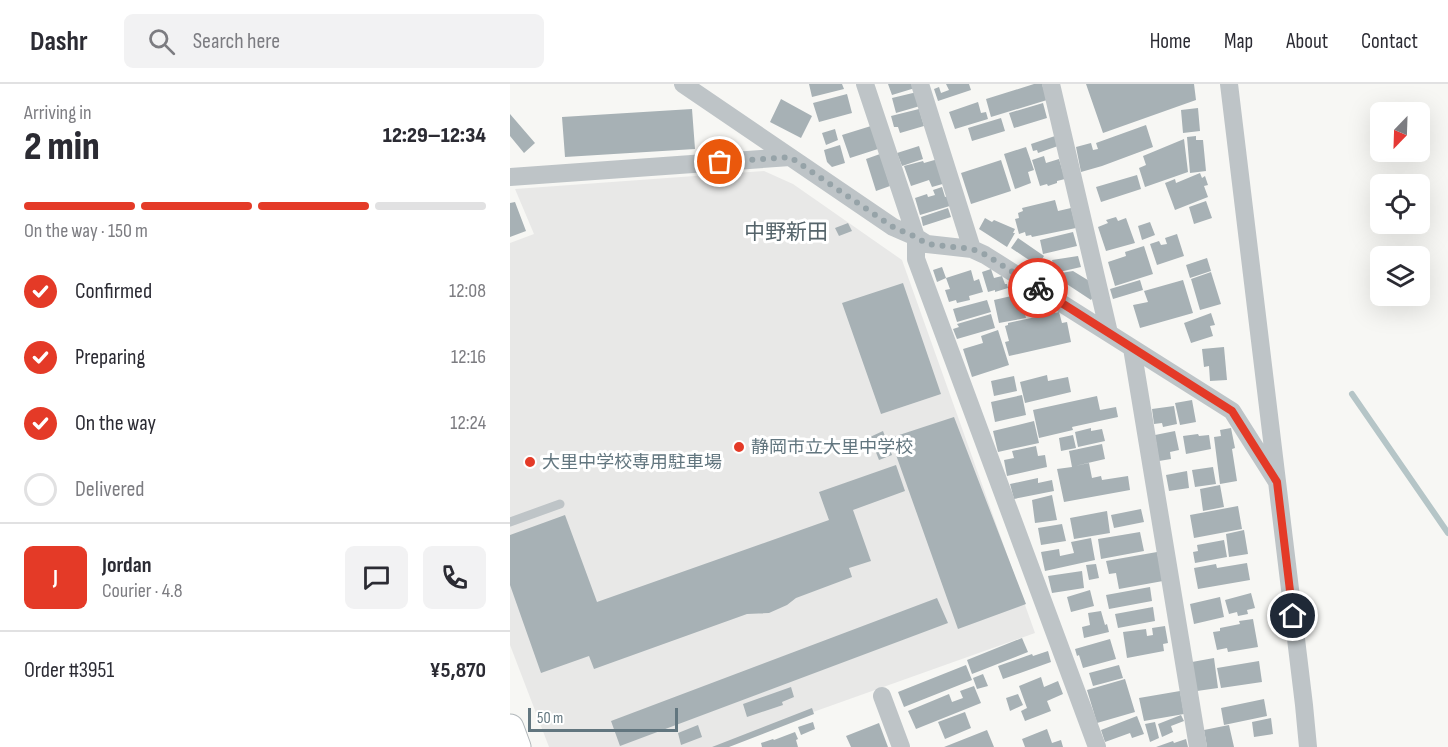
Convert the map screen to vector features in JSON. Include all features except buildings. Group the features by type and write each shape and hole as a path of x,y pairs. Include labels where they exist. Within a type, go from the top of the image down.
{"main road":[{"path":"510,728 517,747"}],"street":[{"path":"683,84 893,227 927,244 972,249 986,255 1232,411 1277,482"},
{"path":"865,84 916,237 916,259 1097,747"},
{"path":"920,84 972,249"},
{"path":"1051,84 1109,333"},
{"path":"1228,84 1308,747"},
{"path":"510,177 790,157"},
{"path":"1132,348 1198,747"},
{"path":"882,696 901,747"}],"lane":[{"path":"510,522 560,504"}],"shaded area":[{"name":"静岡市立大里中学校","path":"764,171 793,184 902,260 1035,633 715,747 549,747 510,645 510,243 534,234 515,189"}],"waterway":[{"path":"1352,394 1448,533"}],"way so far":[{"path":"720,162 790,157 893,227 927,244 972,249 986,255 1038,288"}],"place":[{"name":"静岡市立大里中学校","path":"739,447"},
{"name":"大里中学校専用駐車場","path":"530,462"}],"district":[{"name":"中野新田","path":"786,232"}],"route":[{"path":"1038,288 1232,411 1277,482 1293,616"}]}
